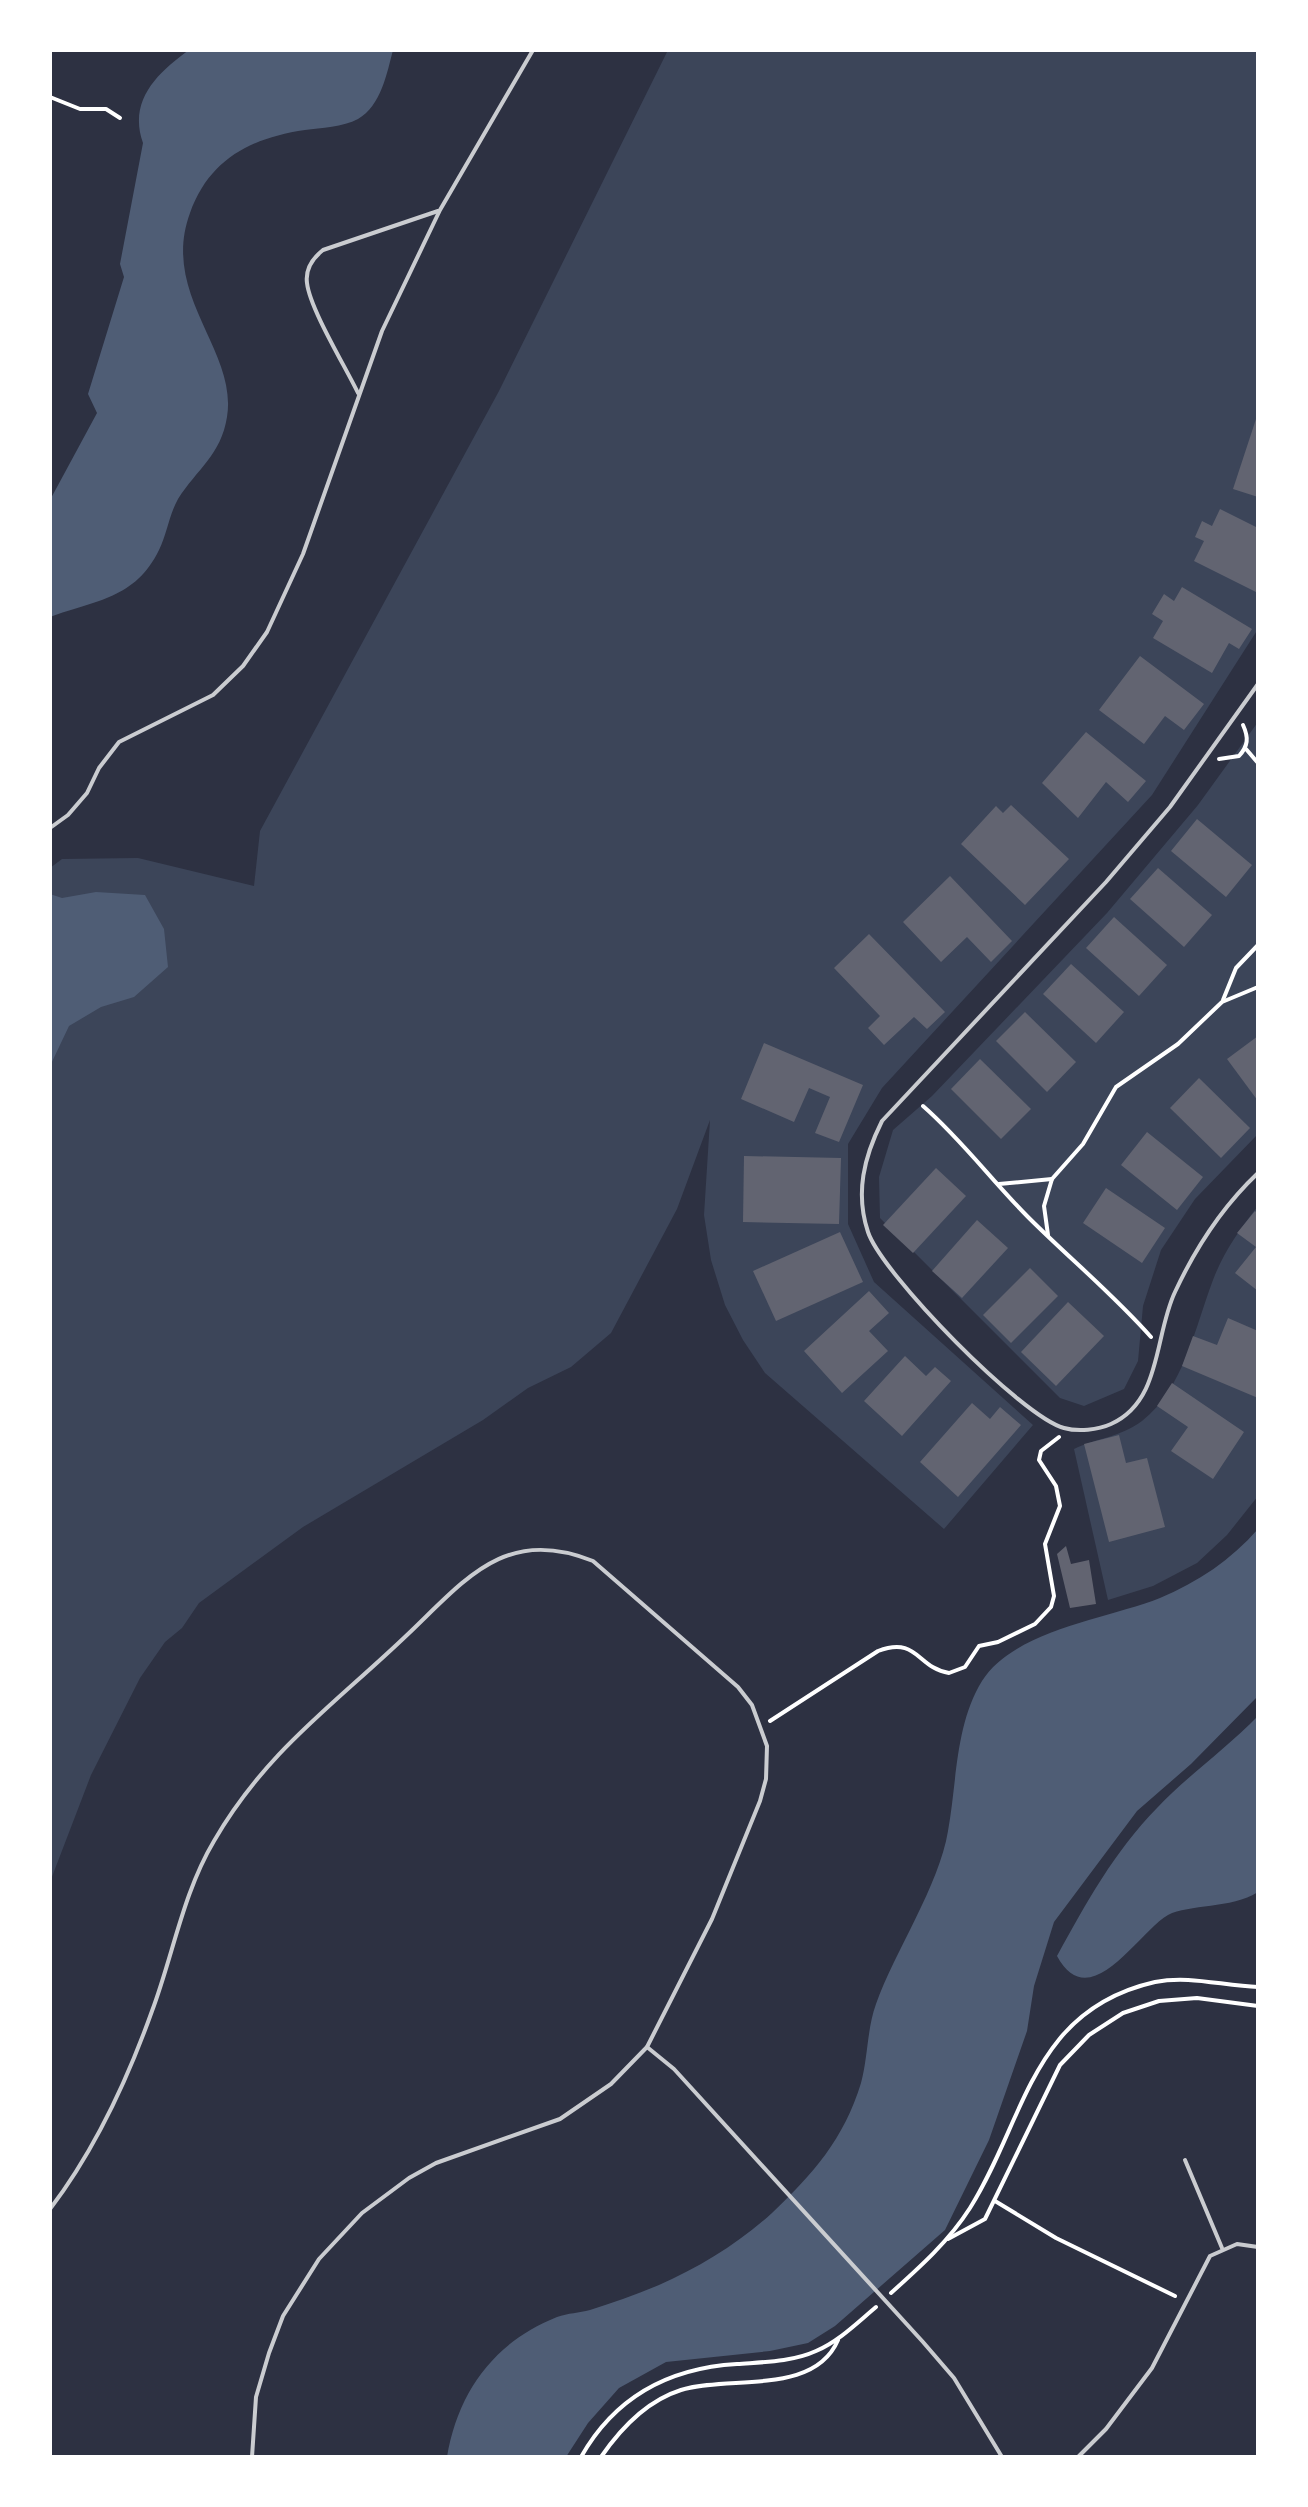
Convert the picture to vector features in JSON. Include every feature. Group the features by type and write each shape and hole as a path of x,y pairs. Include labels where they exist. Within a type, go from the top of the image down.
{"lane":[{"path":"50,828 68,815 87,793 99,768 119,742 213,695 243,666 267,632 303,554 382,331 440,210 533,50"},
{"path":"358,393 311,295 308,270 323,250 440,210"},
{"path":"1258,684 1210,753 1097,893 882,1121 869,1147 862,1176 862,1205 868,1233 880,1259 898,1283 1022,1403 1064,1428 1089,1430 1112,1424 1132,1409 1148,1390 1157,1344 1173,1296 1195,1252 1222,1211 1258,1173"},
{"path":"50,2209 92,2146 133,2060 198,1874 231,1813 304,1724 486,1564 525,1549 546,1548 568,1551 593,1561 738,1687 762,1727 767,1762 760,1801 712,1919 647,2047 611,2084 560,2119 436,2163 382,2196 340,2233 306,2277 283,2316 256,2397 252,2457"},
{"path":"647,2047 674,2069 923,2342 954,2378 1002,2457"},
{"path":"1185,2160 1222,2248"},
{"path":"1078,2457 1106,2429 1152,2368 1202,2267 1222,2248 1237,2244 1258,2247"}],"path":[{"path":"50,97 80,109 106,109 120,118"},
{"path":"1210,753 1229,760 1246,749 1248,737 1244,726 1235,719"},
{"path":"1246,749 1258,763"},
{"path":"1222,1002 1236,968 1258,945"},
{"path":"1048,1235 1044,1206 1052,1179 1083,1144 1116,1087 1178,1044 1222,1002 1258,987"},
{"path":"923,1106 1048,1235 1105,1287 1157,1344"},
{"path":"999,1184 1052,1179"},
{"path":"762,1727 878,1651 891,1646 913,1650 935,1669 949,1673 965,1667 979,1646 998,1642 1044,1617 1054,1596 1045,1544 1060,1506 1056,1486 1041,1465 1040,1455 1057,1440 1064,1428"},
{"path":"581,2457 605,2421 635,2394 672,2375 712,2365 788,2360 815,2352 839,2338 921,2267 947,2239 988,2175 1023,2094 1045,2054 1077,2020 1115,1996 1156,1982 1198,1979 1258,1987"},
{"path":"947,2239 985,2219 1060,2065 1089,2035 1123,2013 1159,2001 1197,1998 1258,2006"},
{"path":"995,2201 1119,2271 1185,2300"},
{"path":"601,2457 617,2432 645,2408 678,2391 714,2382 791,2377 811,2371 824,2363 839,2338"}],"shaded area":[{"path":"189,50 393,50 378,98 358,119 332,127 285,134 249,146 220,166 198,195 183,243 185,270 191,296 222,368 227,392 224,430 214,452 178,499 159,550 138,579 113,596 50,617 50,500 97,413 88,394 124,277 120,264 143,143 139,114 148,89 156,78"},
{"path":"668,50 1258,50 1258,629 1152,795 882,1088 848,1144 848,1224 874,1282 1033,1425 944,1529 765,1373 725,1305 711,1260 704,1215 710,1120 677,1209 611,1333 571,1367 528,1388 483,1420 303,1527 199,1603 182,1628 165,1642 140,1678 91,1775 50,1882 50,868 62,859 138,858 254,886 260,831 499,391"},
{"path":"1258,722 1258,1134 1195,1199 1161,1250 1143,1306 1138,1361 1124,1389 1084,1406 1060,1398 880,1218 879,1177 893,1130 932,1096 1107,913 1198,805"},
{"path":"96,892 145,895 164,929 168,967 134,997 101,1007 69,1026 50,1066 50,894 62,898"},
{"path":"1258,1206 1258,1496 1227,1535 1197,1563 1153,1586 1108,1600 1074,1449 1126,1431 1142,1421 1168,1392 1186,1356 1222,1260"},
{"path":"1258,1529 1258,1696 1191,1764 1137,1811 1054,1922 1034,1986 1027,2031 989,2140 945,2230 835,2326 808,2343 770,2351 666,2362 619,2388 588,2423 566,2457 447,2457 452,2433 470,2391 497,2355 515,2340 557,2317 634,2295 704,2262 772,2213 826,2154 846,2121 861,2083 876,2004 936,1874 948,1831 962,1735 973,1698 982,1681 1016,1649 1038,1638 1138,1606 1188,1585 1225,1560"},
{"path":"1258,1716 1258,1892 1236,1901 1168,1915 1114,1965 1099,1974 1084,1978 1070,1972 1057,1956 1114,1860 1169,1796"}],"building":[{"path":"1258,416 1258,497 1233,489"},
{"path":"1220,509 1258,528 1258,593 1194,561 1204,541 1195,537 1202,521 1212,526"},
{"path":"1182,587 1252,629 1239,649 1229,643 1212,673 1153,638 1163,621 1152,614 1164,594 1174,601"},
{"path":"1140,656 1204,704 1184,730 1165,716 1144,744 1099,710"},
{"path":"1086,732 1146,781 1128,802 1106,782 1078,818 1042,783"},
{"path":"1011,805 1069,859 1025,905 961,844 996,806 1003,813"},
{"path":"1197,819 1252,865 1226,897 1171,851"},
{"path":"1158,868 1212,915 1184,947 1130,899"},
{"path":"950,876 1012,941 991,962 967,937 941,962 903,922"},
{"path":"1114,917 1167,965 1139,996 1086,948"},
{"path":"869,934 945,1012 927,1029 914,1017 884,1045 868,1028 880,1016 834,968"},
{"path":"1071,964 1124,1012 1096,1043 1043,994"},
{"path":"1025,1012 1076,1062 1047,1092 996,1041"},
{"path":"1258,1036 1258,1101 1227,1059"},
{"path":"764,1043 863,1085 839,1142 815,1133 830,1097 809,1088 794,1122 741,1099"},
{"path":"980,1059 1031,1109 1001,1139 951,1089"},
{"path":"1199,1078 1250,1128 1221,1158 1170,1108"},
{"path":"1147,1132 1203,1177 1177,1210 1121,1165"},
{"path":"744,1156 841,1158 839,1224 743,1222"},
{"path":"936,1168 966,1196 913,1253 883,1225"},
{"path":"1106,1188 1165,1228 1142,1263 1083,1223"},
{"path":"1255,1211 1258,1214 1258,1291 1235,1273 1256,1247 1237,1233"},
{"path":"977,1220 1008,1248 962,1298 932,1271"},
{"path":"840,1232 863,1282 776,1321 753,1271"},
{"path":"1030,1268 1058,1296 1011,1343 983,1315"},
{"path":"869,1291 889,1313 869,1331 888,1351 842,1393 804,1351"},
{"path":"1068,1302 1104,1336 1056,1386 1021,1352"},
{"path":"1228,1318 1258,1331 1258,1398 1182,1366 1193,1336 1217,1345"},
{"path":"905,1356 926,1376 935,1367 951,1381 902,1436 864,1401"},
{"path":"1172,1383 1244,1432 1213,1479 1171,1451 1188,1427 1157,1406"},
{"path":"972,1403 990,1419 1000,1407 1021,1425 958,1497 920,1462"},
{"path":"1119,1435 1126,1463 1147,1458 1165,1527 1109,1542 1084,1444"},
{"path":"1066,1546 1071,1564 1089,1560 1096,1604 1070,1608 1057,1554"}]}
